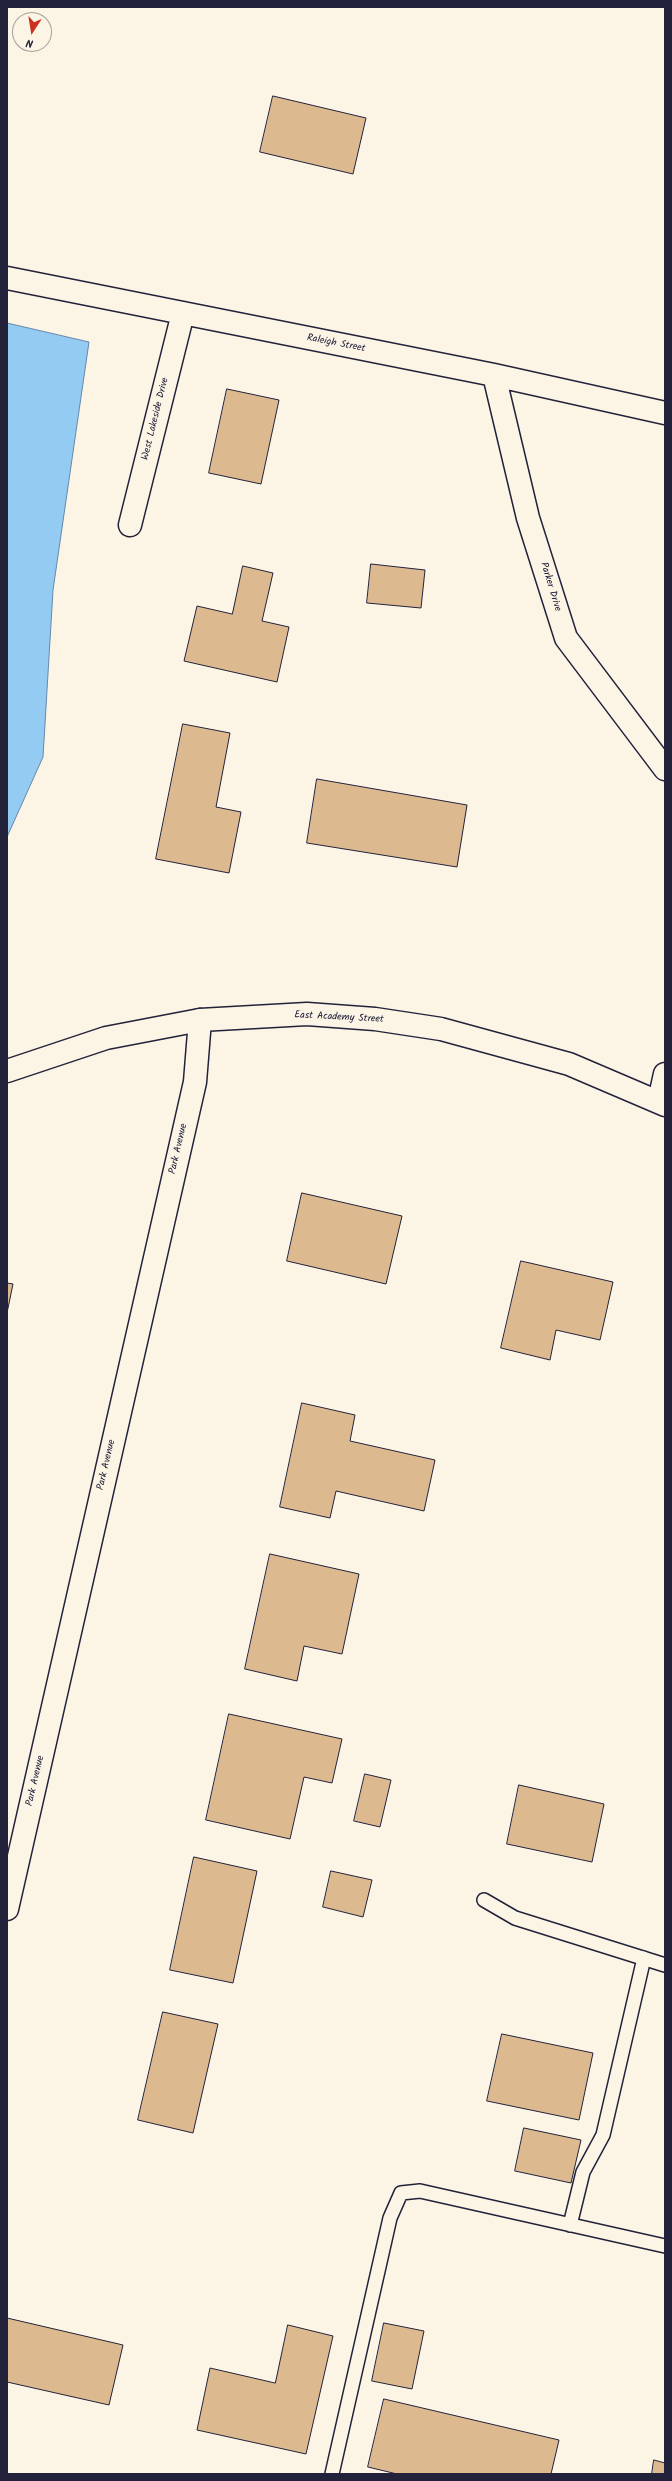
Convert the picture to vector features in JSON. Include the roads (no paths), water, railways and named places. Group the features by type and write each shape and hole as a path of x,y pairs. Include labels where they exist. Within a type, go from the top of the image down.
{"street":[{"name":"Raleigh Street","path":"7,278 494,375 665,413"},
{"name":"West Lakeside Drive","path":"130,525 183,313"},
{"name":"Parker Drive","path":"494,375 528,518 566,638 665,769"},
{"name":"East Academy Street","path":"7,1071 106,1038 200,1020 307,1014 375,1019 441,1029 569,1064 662,1103"},
{"name":"Park Avenue","path":"7,1909 195,1082 200,1020"},
{"path":"662,1103 665,1074"}],"lane":[{"path":"484,1900 515,1918 665,1965"},
{"path":"570,2225 583,2172 603,2135 644,1958"},
{"path":"332,2474 390,2218 401,2193 420,2191 665,2246"}],"water":[{"path":"7,323 89,342 53,590 43,757 7,837"}]}
